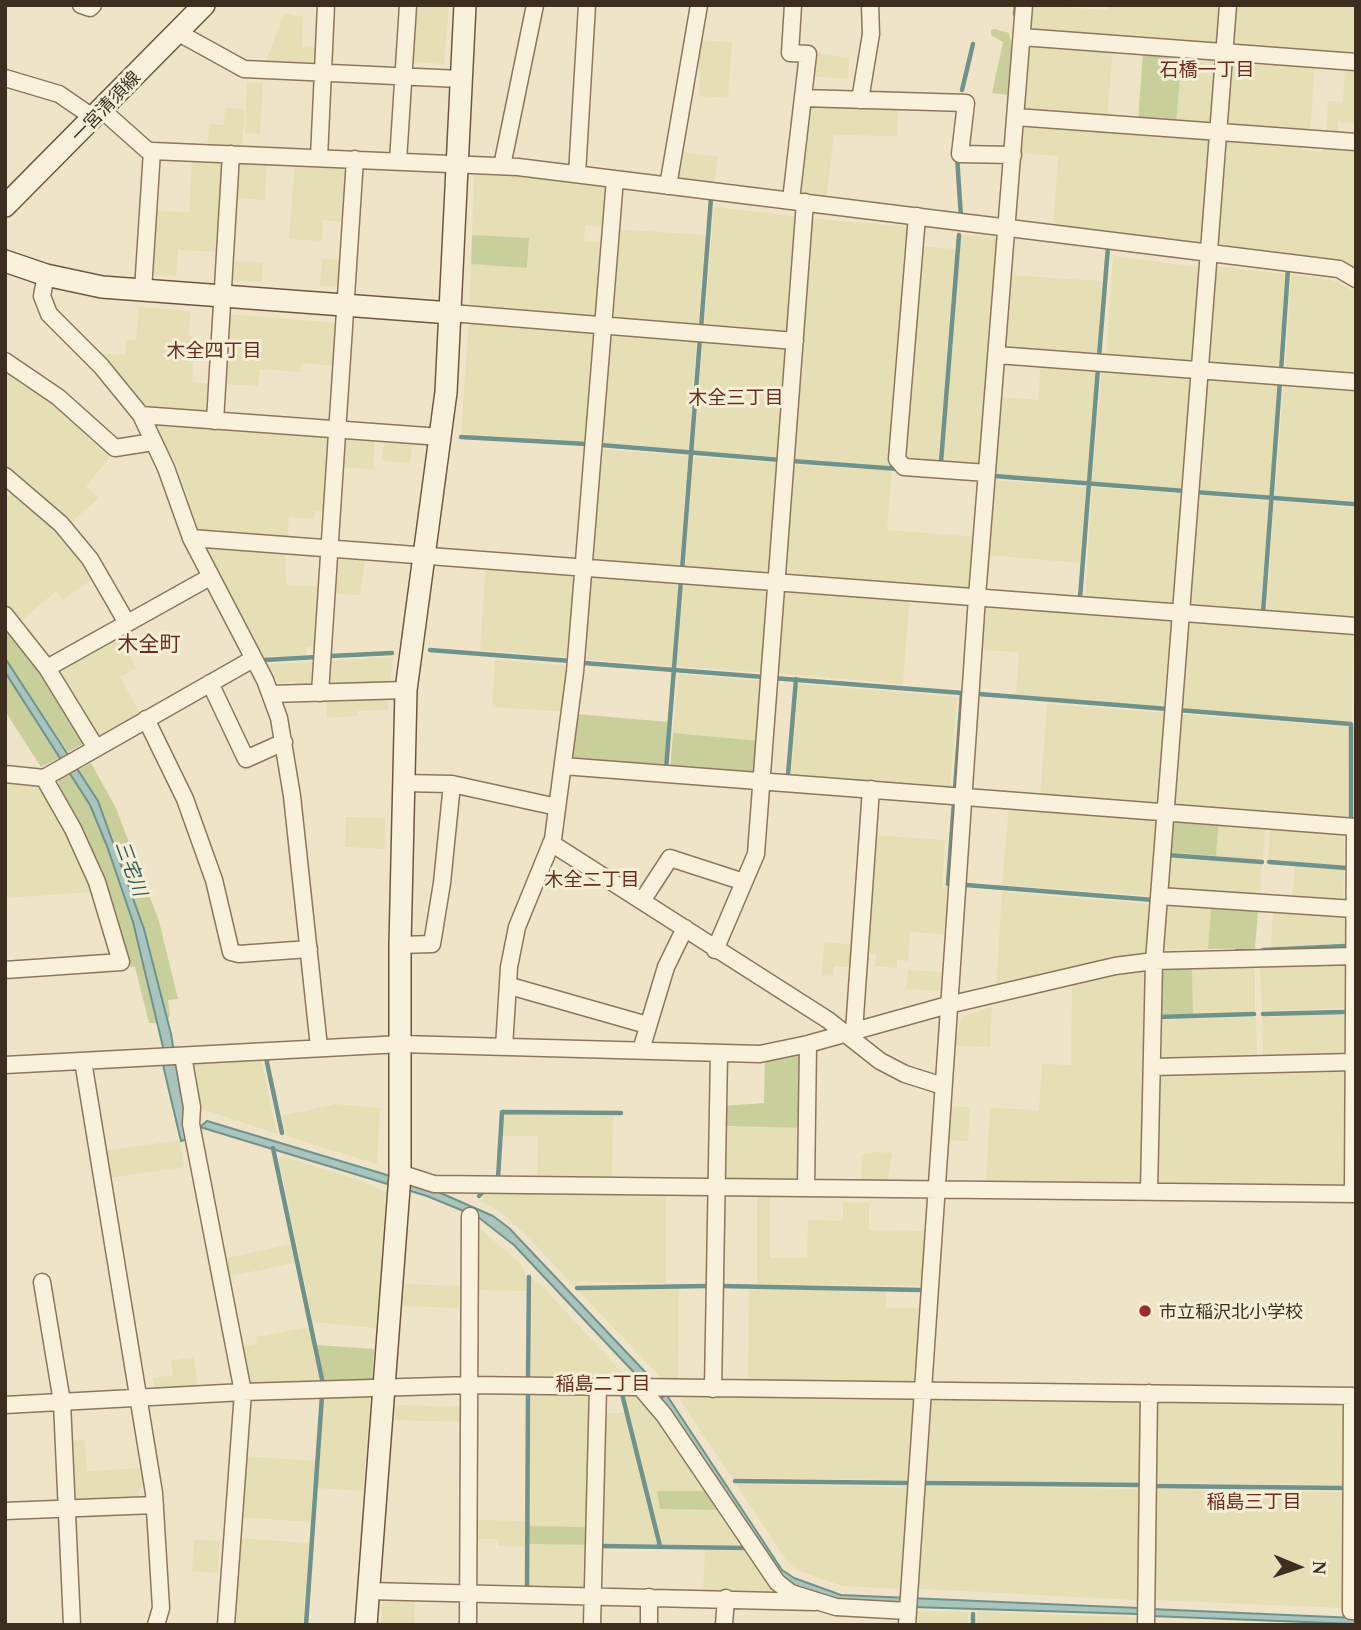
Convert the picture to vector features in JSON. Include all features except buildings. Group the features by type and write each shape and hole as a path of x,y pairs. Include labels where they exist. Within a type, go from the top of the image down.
{"street":[{"path":"80,5 90,8 93,5"},
{"name":"一宮清須線","path":"5,206 204,5"},
{"path":"319,158 326,5"},
{"path":"398,161 408,5"},
{"path":"366,1625 400,1180 400,946 406,690 441,437 450,313 455,163 465,5"},
{"path":"502,166 535,5"},
{"path":"577,174 587,5"},
{"path":"668,186 699,5"},
{"path":"715,950 756,854 795,341 798,201 808,54 790,52 793,5"},
{"path":"860,100 871,34 870,5"},
{"path":"368,1591 726,1598 908,1610 962,796 1024,5"},
{"path":"1149,1191 1154,961 1228,5"},
{"path":"177,32 244,69 460,79"},
{"path":"1022,37 1356,62"},
{"path":"5,78 59,94 98,114 152,151 502,166 1339,269 1356,279"},
{"path":"803,98 965,103 960,154 1013,155"},
{"path":"1016,117 1356,142"},
{"path":"143,290 152,151"},
{"path":"215,421 231,154"},
{"path":"320,693 355,159"},
{"path":"504,1047 510,986 509,967 516,927 551,843 563,766 575,672 615,179"},
{"path":"917,216 897,459 904,467 987,473"},
{"path":"5,261 46,275 102,286 795,341"},
{"path":"46,275 42,296 49,314 101,366 141,415 191,538 271,694 284,742 319,1047"},
{"path":"997,355 1356,382"},
{"path":"5,361 58,397 115,448 153,442"},
{"path":"141,415 441,437"},
{"path":"5,476 61,524 90,559 127,623"},
{"path":"191,538 330,546 1356,626"},
{"path":"47,668 210,577"},
{"path":"5,614 47,668 91,751"},
{"path":"5,774 47,776 253,659"},
{"path":"210,683 246,759 284,742"},
{"path":"271,694 406,690"},
{"path":"146,719 185,799 214,880 231,952 239,954 309,949"},
{"path":"400,1180 434,1184 1354,1194 1355,827 563,766"},
{"path":"5,970 121,962 97,882 47,776"},
{"path":"402,783 452,784 557,807"},
{"path":"400,946 432,944 442,883 452,784"},
{"path":"850,1032 871,789"},
{"path":"551,843 715,950 850,1032 880,1061 905,1074 943,1086"},
{"path":"642,901 670,858 744,882"},
{"path":"1159,896 1354,909"},
{"path":"641,1051 666,967 684,928"},
{"path":"5,1065 401,1044 760,1054 808,1044 948,1005 1075,974 1154,961 1355,956"},
{"path":"510,986 647,1025"},
{"path":"806,1187 808,1044"},
{"path":"713,1389 719,1053"},
{"path":"183,1056 192,1107 191,1124 243,1392 226,1625"},
{"path":"83,1061 155,1505 161,1608 156,1625"},
{"path":"1152,1067 1353,1062"},
{"path":"468,1625 470,1216"},
{"path":"42,1282 62,1402 72,1625"},
{"path":"5,1405 243,1392 470,1385 1354,1396 1350,1611 1356,1611"},
{"path":"592,1625 598,1387"},
{"path":"641,1388 664,1415 777,1582 791,1593 815,1602"},
{"path":"1146,1625 1149,1393"},
{"path":"5,1511 155,1505"},
{"path":"649,1597 649,1625"},
{"path":"724,1625 726,1598"}],"shaded area":[{"path":"411,5 449,5 444,64 409,62"},
{"path":"1033,5 1107,10 1108,5 1224,5 1218,46 1031,32"},
{"path":"1231,5 1356,5 1356,56 1228,47"},
{"path":"284,13 303,17 302,47 314,48 312,69 264,67"},
{"path":"696,40 732,42 728,98 699,96 700,69 692,68"},
{"path":"1028,45 1113,47 1107,120 1023,110"},
{"path":"811,52 849,58 848,79 809,76"},
{"path":"1182,53 1218,55 1215,124 1176,125"},
{"path":"1241,57 1240,73 1251,73 1252,58 1315,63 1310,136 1223,125 1227,59"},
{"path":"1345,64 1356,65 1356,123 1338,122 1337,138 1326,137 1328,101 1343,102"},
{"path":"247,82 263,83 260,134 245,133"},
{"path":"812,102 898,105 897,136 834,135 826,200 799,197 806,107"},
{"path":"225,108 245,109 242,149 208,148 209,124 224,125"},
{"path":"1020,125 1210,135 1205,246 1053,231 1058,156 1019,153"},
{"path":"1225,137 1302,142 1302,150 1322,152 1323,144 1356,146 1356,276 1215,251"},
{"path":"678,151 718,157 714,187 678,182 675,177"},
{"path":"192,156 223,157 222,252 178,250 176,276 149,275 152,211 189,212"},
{"path":"267,159 265,200 234,198 236,162"},
{"path":"295,160 347,164 347,222 323,220 322,241 289,239"},
{"path":"474,170 606,183 611,188 608,227 585,226 584,241 606,243 600,317 595,321 469,310 471,264 527,268 529,239 472,235"},
{"path":"714,207 801,217 792,333 704,329"},
{"path":"807,218 911,227 892,466 788,458"},
{"path":"614,229 705,235 698,329 613,323 616,277 611,276"},
{"path":"961,235 1001,238 984,463 978,468 943,465"},
{"path":"917,246 955,249 938,465 905,462 901,457"},
{"path":"1113,256 1204,268 1197,362 1106,359"},
{"path":"322,259 345,260 343,287 320,286"},
{"path":"230,261 263,262 262,282 229,281"},
{"path":"1212,266 1285,274 1278,373 1204,364"},
{"path":"1291,274 1332,280 1356,292 1356,379 1285,373"},
{"path":"1009,275 1102,281 1097,359 1010,353 1004,347"},
{"path":"139,307 190,311 189,336 195,337 192,382 213,384 212,410 207,414 145,409 94,353 125,355 126,340 136,340"},
{"path":"226,314 340,323 337,366 301,363 300,372 260,369 258,386 221,384"},
{"path":"469,319 599,332 591,442 461,434"},
{"path":"606,333 697,336 688,450 598,442"},
{"path":"703,336 791,348 782,457 694,451"},
{"path":"1041,363 1096,367 1087,481 995,474 1001,397 1038,400"},
{"path":"1102,367 1195,378 1187,489 1092,481"},
{"path":"5,368 47,393 112,455 86,486 99,498 69,524 39,493 5,466"},
{"path":"1208,374 1278,379 1270,495 1194,489 1203,379"},
{"path":"1284,380 1356,386 1355,501 1275,496"},
{"path":"151,423 332,434 329,512 315,511 314,519 289,517 287,540 199,532 177,465"},
{"path":"375,436 373,469 339,467 342,437"},
{"path":"413,440 410,463 382,461 384,441"},
{"path":"597,449 688,456 679,570 593,564 589,560"},
{"path":"693,457 781,463 770,577 685,571"},
{"path":"788,464 892,471 887,530 978,537 974,588 968,593 784,580"},
{"path":"994,480 1086,487 1080,563 988,555"},
{"path":"1092,487 1186,494 1177,605 1085,601"},
{"path":"14,489 35,506 94,578 63,600 56,591 21,621 5,603 5,500"},
{"path":"1194,495 1269,501 1260,616 1186,607"},
{"path":"1274,501 1354,508 1353,621 1266,616"},
{"path":"205,546 285,548 286,585 324,587 320,647 307,647 306,655 261,657"},
{"path":"366,554 360,595 331,594 333,557"},
{"path":"486,564 575,570 574,658 480,650"},
{"path":"593,572 678,578 672,666 581,659 587,577"},
{"path":"684,579 769,584 766,673 677,666"},
{"path":"779,589 910,595 903,684 773,673"},
{"path":"988,603 1176,620 1169,707 1016,695 1019,652 981,650 984,607"},
{"path":"1189,616 1353,629 1352,722 1177,708 1184,621"},
{"path":"118,636 136,668 120,677 141,715 102,736 95,734 60,675 61,668"},
{"path":"393,657 390,685 328,687 327,661"},
{"path":"495,660 573,666 567,712 492,707"},
{"path":"318,662 313,687 295,687 295,681 277,683 267,664"},
{"path":"678,674 765,681 761,741 673,733"},
{"path":"798,684 957,697 950,791 791,780"},
{"path":"389,696 388,710 357,711 357,716 327,718 326,698"},
{"path":"1047,704 1169,713 1162,805 1040,799"},
{"path":"1177,714 1349,727 1348,823 1170,805"},
{"path":"5,782 39,785 69,833 93,892 5,898"},
{"path":"1009,805 1158,815 1154,896 1002,885"},
{"path":"346,817 385,818 385,849 345,847"},
{"path":"1219,820 1265,828 1263,859 1216,856"},
{"path":"1270,828 1344,830 1344,865 1268,860"},
{"path":"872,835 945,840 942,887 947,887 944,934 910,932 908,961 897,960 897,968 875,966 876,954 863,953"},
{"path":"1168,856 1262,864 1260,897 1165,892"},
{"path":"1295,866 1344,870 1343,906 1292,902"},
{"path":"1002,892 1151,904 1147,957 996,986"},
{"path":"1162,905 1211,908 1208,949 1159,950"},
{"path":"1273,913 1347,918 1347,944 1271,947"},
{"path":"825,942 856,945 854,968 834,966 833,976 821,975"},
{"path":"1345,962 1350,967 1346,1008 1262,1011 1260,967 1263,963"},
{"path":"1251,965 1255,969 1255,1012 1193,1014 1192,967"},
{"path":"1146,969 1143,1186 986,1183 990,1108 1039,1110 1042,1064 1071,1065 1072,980"},
{"path":"908,970 942,972 940,991 906,989"},
{"path":"992,1007 990,1047 952,1046 953,1033 959,1033 959,1023 965,1015"},
{"path":"1349,1014 1350,1054 1263,1057 1262,1017"},
{"path":"1256,1017 1257,1057 1161,1063 1156,1059 1157,1020"},
{"path":"261,1057 277,1134 199,1108 190,1062"},
{"path":"1346,1066 1350,1188 1155,1186 1156,1075"},
{"path":"335,1104 380,1108 377,1164 286,1136 282,1116"},
{"path":"948,1106 970,1107 968,1141 946,1140"},
{"path":"503,1113 613,1116 612,1180 537,1179 538,1136 502,1136"},
{"path":"721,1127 803,1128 802,1182 723,1181"},
{"path":"180,1140 184,1167 110,1178 106,1151"},
{"path":"892,1153 887,1182 861,1181 862,1154"},
{"path":"281,1156 356,1179 386,1192 376,1328 313,1322 279,1160"},
{"path":"492,1189 666,1191 666,1283 578,1282 574,1286 524,1233 499,1211 480,1201"},
{"path":"757,1192 770,1192 770,1258 807,1258 808,1220 843,1221 843,1202 869,1203 869,1230 928,1231 924,1286 757,1284"},
{"path":"476,1225 521,1264 527,1278 527,1291 473,1290"},
{"path":"291,1244 295,1263 226,1277 222,1259"},
{"path":"532,1279 542,1286 628,1379 531,1381"},
{"path":"405,1284 459,1286 459,1308 402,1306"},
{"path":"679,1288 678,1383 666,1383 578,1290"},
{"path":"749,1289 886,1291 886,1308 921,1308 918,1380 911,1386 748,1384"},
{"path":"308,1327 320,1384 255,1387 248,1383 240,1347 257,1344 256,1337"},
{"path":"194,1357 198,1389 155,1392 153,1378 173,1375 171,1361"},
{"path":"531,1393 592,1394 592,1527 529,1526"},
{"path":"365,1394 370,1400 363,1491 317,1488 323,1396"},
{"path":"682,1394 911,1396 917,1403 912,1480 732,1478 680,1400"},
{"path":"935,1395 1140,1399 1145,1404 1144,1483 923,1480 928,1402"},
{"path":"625,1397 640,1397 661,1420 707,1491 660,1509 719,1510 742,1545 662,1544"},
{"path":"1156,1399 1343,1403 1347,1407 1346,1485 1151,1483"},
{"path":"396,1405 465,1407 465,1422 394,1420"},
{"path":"604,1413 625,1413 657,1544 601,1544"},
{"path":"85,1440 87,1471 143,1468 146,1487 138,1488 140,1500 74,1503 67,1441"},
{"path":"243,1456 315,1461 310,1522 239,1517"},
{"path":"736,1484 912,1487 903,1589 842,1586 797,1570 786,1560"},
{"path":"923,1486 1144,1489 1143,1596 1137,1600 921,1589 917,1584"},
{"path":"1151,1489 1346,1492 1345,1604 1341,1608 1154,1600"},
{"path":"472,1520 526,1521 525,1547 498,1546 498,1539 472,1539"},
{"path":"237,1538 309,1543 303,1625 231,1625"},
{"path":"194,1540 220,1541 218,1573 192,1571"},
{"path":"529,1544 591,1545 586,1590 529,1590"},
{"path":"705,1550 751,1551 782,1595 703,1592"},
{"path":"386,1598 415,1599 414,1625 380,1625 382,1602"},
{"path":"916,1610 969,1612 968,1625 915,1625"},
{"path":"977,1611 1140,1618 1140,1625 977,1625"}],"green space":[{"path":"991,30 1009,33 1010,37 1013,53 1009,95 992,93 1003,42 991,35"},
{"path":"1143,51 1182,53 1176,125 1138,122"},
{"path":"472,235 529,238 527,268 471,264"},
{"path":"5,622 30,654 83,744 68,752 5,658"},
{"path":"5,672 61,757 41,767 5,711"},
{"path":"576,714 668,722 664,770 570,760"},
{"path":"673,733 761,741 754,777 670,771"},
{"path":"91,763 116,808 159,921 178,999 168,1000 170,1016 166,1022 144,929 98,801 78,770"},
{"path":"70,773 90,805 107,846 133,922 158,1023 149,1023 135,967 130,967 106,885 58,787 59,780"},
{"path":"1169,819 1219,820 1216,856 1167,852"},
{"path":"1211,908 1258,911 1255,948 1208,949"},
{"path":"1192,967 1193,1014 1157,1015 1158,968"},
{"path":"804,1052 803,1128 721,1126 722,1106 764,1103 765,1059"},
{"path":"316,1345 374,1349 372,1378 367,1382 325,1384"},
{"path":"657,1491 707,1491 719,1510 660,1509"},
{"path":"529,1526 592,1527 591,1545 529,1544"}],"water":[{"path":"5,658 98,801 144,929 171,1034 181,1095 187,1103 186,1115 183,1114 188,1139 181,1141 163,1065 163,1047 133,922 107,846 90,805 5,672"},
{"path":"207,1121 427,1187 493,1216 509,1228 648,1375 642,1381 514,1245 478,1217 427,1196 200,1127"},
{"path":"666,1394 782,1570 794,1578 841,1595 1138,1608 1138,1614 912,1607 820,1599 782,1581 658,1402"},
{"path":"1151,1609 1356,1618 1356,1624 1151,1616"}],"waterway":[{"path":"1015,14 1016,5"},
{"path":"962,90 973,44"},
{"path":"957,156 961,217"},
{"path":"701,328 711,198"},
{"path":"941,462 959,235"},
{"path":"1099,357 1108,247"},
{"path":"1281,371 1288,269"},
{"path":"682,570 700,338"},
{"path":"1080,598 1098,368"},
{"path":"1263,613 1280,381"},
{"path":"461,437 587,444"},
{"path":"601,445 781,460"},
{"path":"792,461 899,469"},
{"path":"994,476 1185,491"},
{"path":"1195,492 1353,504"},
{"path":"666,769 681,580"},
{"path":"430,650 571,661"},
{"path":"331,656 392,653"},
{"path":"264,660 317,657"},
{"path":"584,663 764,677"},
{"path":"773,678 962,693 955,789"},
{"path":"788,775 796,679"},
{"path":"979,694 1168,709"},
{"path":"1178,710 1351,724 1351,820"},
{"path":"948,884 954,802"},
{"path":"1168,855 1262,862"},
{"path":"1269,862 1347,868"},
{"path":"966,885 1154,900"},
{"path":"1263,950 1346,946"},
{"path":"1237,951 1255,951"},
{"path":"1263,1014 1343,1012"},
{"path":"1158,1017 1254,1014"},
{"path":"266,1058 282,1133"},
{"path":"498,1178 502,1112 621,1113"},
{"path":"273,1148 323,1384"},
{"path":"479,1196 485,1190"},
{"path":"528,1378 529,1277"},
{"path":"577,1288 710,1286"},
{"path":"720,1286 922,1290"},
{"path":"527,1588 528,1393"},
{"path":"622,1394 660,1546"},
{"path":"306,1625 322,1396"},
{"path":"735,1481 910,1483"},
{"path":"926,1483 1143,1485"},
{"path":"1153,1486 1345,1488"},
{"path":"599,1546 748,1548"},
{"path":"973,1614 973,1625"}],"place":[{"name":"市立稲沢北小学校","path":"1145,1311"}],"district":[{"name":"石橋一丁目","path":"1207,69"},
{"name":"木全四丁目","path":"214,350"},
{"name":"木全三丁目","path":"736,397"},
{"name":"木全町","path":"149,643"},
{"name":"木全二丁目","path":"592,879"},
{"name":"稲島二丁目","path":"603,1383"},
{"name":"稲島三丁目","path":"1254,1501"}],"water label":[{"name":"三宅川","path":"132,868"}]}
